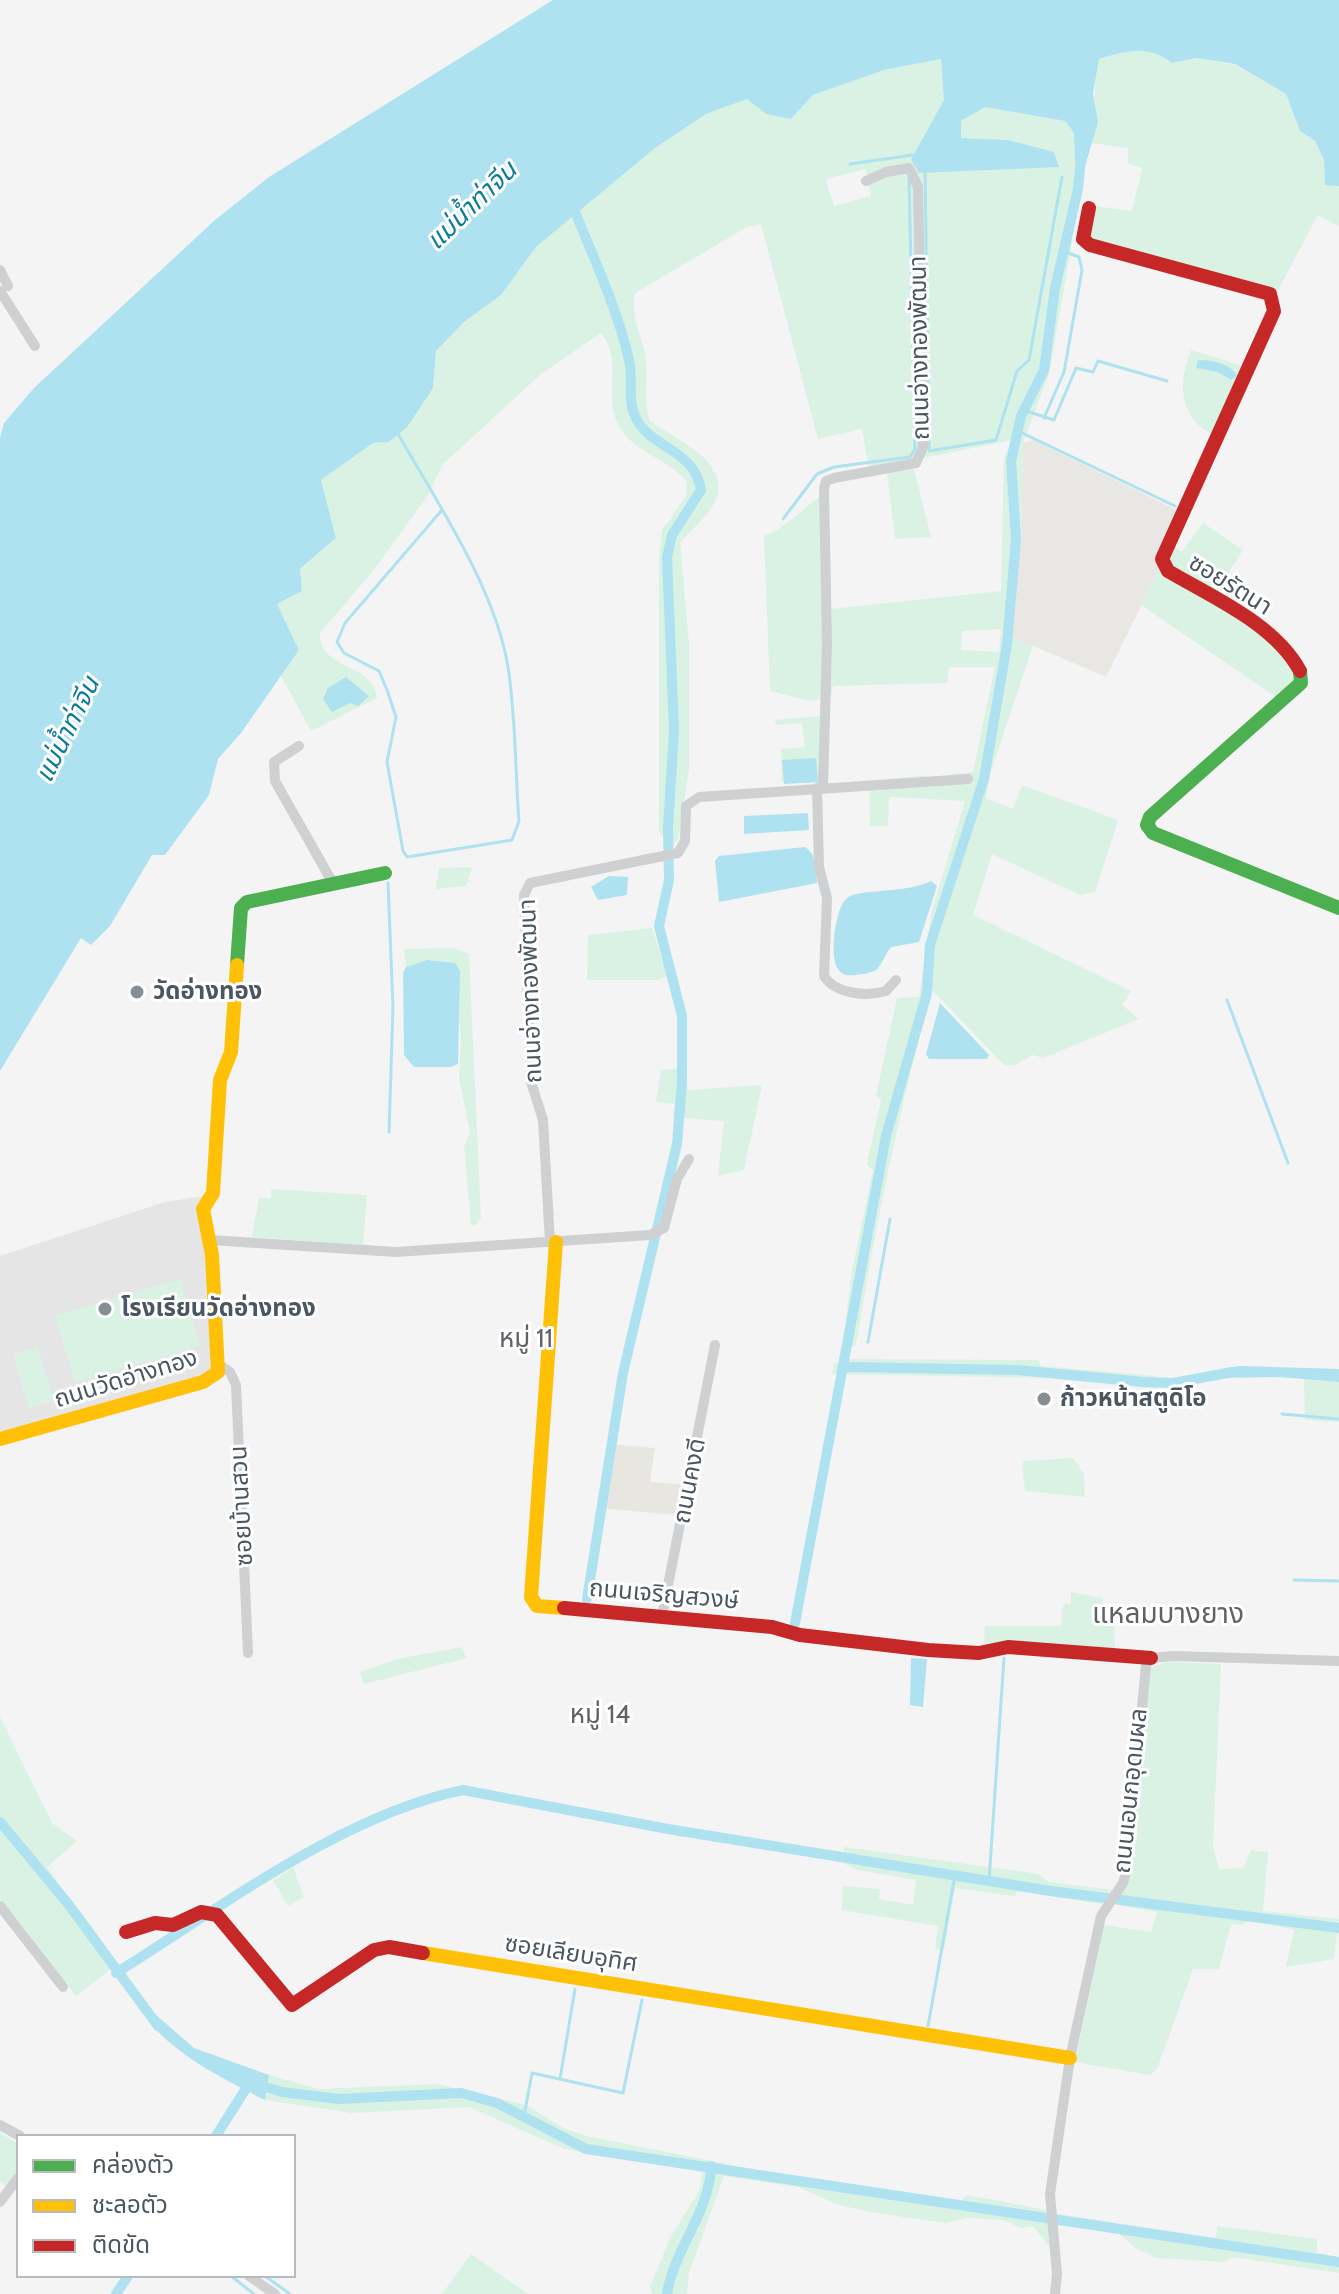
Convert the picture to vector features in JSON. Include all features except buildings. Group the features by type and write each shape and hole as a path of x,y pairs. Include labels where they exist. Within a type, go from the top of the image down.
{"street":[{"name":"ถนนอ่างทองพัฒนา","path":"866,181 886,172 909,168 918,187 923,447 916,463 834,478 826,481 824,488 827,643 819,867 827,898 824,976 840,990 860,993 886,991 896,980"},
{"name":"ซอยรัตนา","path":"1089,208 1083,239 1090,245 1270,294 1274,302 1274,311 1162,559 1168,571 1281,644 1299,661 1303,676 1301,683 1150,817 1147,825 1153,833 1339,908"},
{"path":"0,270 4,288 35,346"},
{"path":"299,746 274,762 275,781 334,885"},
{"name":"ถนนอ่างทองพัฒนา","path":"553,1242 543,1120 531,1082 524,895 530,883 678,853 685,841 685,813 691,800 968,779"},
{"name":"ถนนวัดอ่างทอง","path":"0,1439 203,1382 213,1377 221,1366 210,1240 203,1209 213,1193 220,1080 231,1052 239,912 247,902 385,873"},
{"path":"210,1240 396,1252 654,1233 669,1217 677,1179 689,1159"},
{"name":"ถนนเจริญสวงษ์","path":"553,1242 532,1603 543,1608 772,1627 800,1635 928,1650 979,1653 1008,1647 1151,1658"},
{"name":"ถนนคงดี","path":"662,1616 715,1345"},
{"name":"ซอยบ้านสวน","path":"221,1366 230,1372 236,1385 248,1653"},
{"path":"1151,1658 1339,1661"},
{"name":"ถนนเอนกอุดมผล","path":"1055,2294 1057,2274 1050,2194 1070,2058 1106,1906 1127,1869 1143,1675 1151,1658"},
{"path":"0,1906 63,1987"},
{"name":"ซอยเลียบอุทิศ","path":"126,1932 155,1923 173,1925 213,1913 292,2005 374,1950 389,1947 1070,2058"},
{"path":"0,2202 16,2181"},
{"path":"252,2278 275,2294"}],"shaded area":[{"path":"1033,440 1179,511 1160,568 1106,677 1010,636 1021,536 1023,443"},
{"name":"โรงเรียนวัดอ่างทอง","path":"209,1195 216,1363 207,1376 12,1431 0,1431 0,1256 165,1202"}],"green space":[{"path":"1128,51 1156,51 1173,63 1196,58 1235,65 1286,94 1300,131 1315,141 1324,160 1325,184 1339,186 1339,226 1318,215 1277,292 1088,239 1095,206 1132,211 1142,168 1128,164 1128,148 1091,143 1099,59"},
{"path":"942,59 944,100 911,158 1059,166 1054,152 1008,140 960,138 961,121 985,107 1065,121 1074,133 1075,161 1086,163 1049,374 1023,443 1021,536 1010,635 1033,646 990,774 986,798 1013,809 1022,785 1118,820 1095,892 1080,895 992,854 973,915 1131,991 1122,1005 1139,1019 1043,1058 1033,1055 1015,1065 1004,1065 932,990 890,1164 857,1340 854,1346 842,1351 852,1270 873,1171 867,1164 881,1100 876,1096 897,998 919,997 931,914 965,801 889,797 888,826 870,826 869,781 921,776 950,780 953,774 973,772 995,667 949,667 947,683 833,686 831,697 811,701 770,691 764,536 782,527 828,493 831,609 1001,591 1004,458 1012,440 869,469 862,429 818,439 761,224 747,227 635,293 634,311 645,354 650,421 688,445 711,465 717,478 718,491 710,511 680,543 689,643 689,769 678,840 668,847 659,831 659,561 662,530 686,496 687,482 679,473 637,446 620,428 613,406 611,353 601,333 541,374 442,465 428,495 373,571 320,633 322,645 328,654 367,678 377,698 311,731 280,674 299,650 277,604 302,591 300,570 336,538 321,480 373,443 389,442 433,388 436,351 464,322 501,295 536,247 655,148 706,114 747,99 766,114 791,119 813,95 884,70","holes":["866,169 871,196 834,206 826,179","1001,629 999,652 961,650 962,631"]},
{"path":"1191,350 1243,366 1214,435 1193,419 1184,398 1184,375"},
{"path":"914,469 931,537 895,539 887,473"},
{"path":"1203,523 1243,550 1214,595 1168,568 1172,545 1182,552"},
{"path":"1160,568 1279,647 1297,679 1276,697 1141,605"},
{"path":"821,716 821,783 782,782 781,749 805,747 802,723 776,725 775,720"},
{"path":"472,867 466,886 436,889 439,868"},
{"path":"652,928 668,976 658,980 587,980 588,935"},
{"path":"454,948 469,954 481,1218 475,1226 471,1224 464,1147 470,1132 459,1078 461,1038 455,963 427,960 406,967 404,949"},
{"path":"685,1068 688,1090 762,1085 744,1170 718,1176 724,1121 673,1117 674,1104 656,1102 661,1070"},
{"path":"271,1189 367,1195 363,1245 252,1237 259,1198 271,1198"},
{"path":"180,1279 200,1346 75,1383 55,1316"},
{"path":"38,1347 54,1401 29,1408 13,1355"},
{"path":"853,1359 1038,1360 1041,1366 1157,1376 1157,1389 1049,1378 832,1374 834,1363"},
{"path":"1304,1379 1339,1382 1339,1422 1305,1420"},
{"path":"1073,1458 1084,1474 1085,1497 1025,1491 1022,1461"},
{"path":"1071,1592 1103,1598 1102,1614 1114,1614 1115,1651 973,1648 984,1643 985,1626 1061,1626 1062,1605 1071,1604"},
{"path":"462,1647 467,1658 364,1684 360,1672 397,1659"},
{"path":"1169,1662 1221,1664 1213,1846 1219,1869 1243,1868 1251,1850 1268,1852 1263,1911 1339,1919 1334,1959 1286,1967 1294,1930 1250,1920 1242,1925 1231,1924 1219,1969 1193,1969 1157,2069 1150,2075 1075,2062 1104,1925 1151,1932 1157,1912 1118,1905 1135,1852 1146,1684 1150,1667"},
{"path":"0,1717 52,1823 77,1841 47,1867 116,1965 76,1996 0,1899"},
{"path":"844,1847 1039,1874 1048,1882 1114,1890 1105,1903 1100,1904 1017,1891 1015,1896 955,1888 944,1950 935,1949 938,1926 842,1910 843,1886 880,1889 879,1899 913,1905 916,1880 857,1870 843,1863"},
{"path":"293,1867 304,1897 288,1906 273,1881"},
{"path":"269,2075 319,2089 438,2084 526,2105 565,2129 587,2136 762,2171 959,2202 967,2195 1047,2210 1050,2247 1033,2226 1021,2228 1003,2220 968,2218 946,2223 876,2213 839,2205 798,2187 724,2176 689,2273 687,2294 652,2294 650,2287 670,2238 700,2189 702,2172 564,2149 469,2107 352,2113 265,2100"},
{"path":"0,2133 16,2143 16,2174 6,2186 0,2181"},
{"path":"1059,2214 1216,2238 1217,2226 1317,2239 1317,2253 1339,2257 1339,2273 1232,2257 1224,2262 1156,2258 1137,2249 1117,2232 1059,2225"},
{"path":"471,2254 528,2294 442,2294"}],"sand":[{"path":"608,1444 655,1448 650,1482 693,1485 687,1516 599,1508"}],"water":[{"name":"แม่น้ำท่าจีน","path":"553,0 1339,0 1339,186 1325,185 1324,160 1315,141 1300,131 1286,94 1235,64 1196,58 1172,63 1146,51 1099,59 1093,93 1098,122 1086,163 1075,162 1074,133 1065,121 985,107 961,121 961,138 1008,140 1054,152 1059,167 919,173 911,159 944,100 941,59 884,70 813,95 791,119 766,114 747,99 706,114 655,148 536,247 501,295 464,322 436,351 433,388 407,427 389,442 373,443 321,480 336,538 300,569 302,591 277,604 299,650 241,733 218,759 209,795 165,855 152,855 110,926 91,945 81,938 0,1071 0,438 4,423 34,388 215,220 269,177"},
{"path":"1198,360 1225,365 1237,376 1231,380 1218,372 1196,368"},
{"path":"346,677 369,696 358,706 350,703 332,712 323,699 328,688"},
{"path":"816,758 818,782 784,784 782,760"},
{"path":"808,813 809,830 744,834 744,816"},
{"path":"805,847 814,858 817,883 719,902 715,861 719,856"},
{"path":"609,876 628,877 627,895 598,900 591,887"},
{"path":"931,881 937,886 919,942 891,947 872,972 845,975 840,972 835,963 835,933 839,911 847,898 862,893 909,888"},
{"path":"427,960 455,963 460,971 458,1064 451,1067 414,1067 404,1055 403,973 406,967"},
{"path":"940,1003 989,1055 987,1059 929,1059 926,1054"},
{"path":"1240,1366 1339,1369 1339,1382 1279,1377 1222,1378 1221,1369"},
{"path":"911,1658 927,1659 923,1707 910,1705"},
{"path":"155,2014 194,2048 269,2075 265,2100 202,2066 174,2046 148,2021"}],"waterway":[{"path":"795,1623 886,1136 927,993 930,945 984,779 1007,644 1016,540 1011,461 1021,416 1044,370 1055,288 1078,189 1082,149"},
{"path":"850,164 913,155"},
{"path":"925,169 929,451 996,440 1017,371 1029,360 1062,177"},
{"path":"783,519 817,474 834,467 910,457 915,449 909,178"},
{"path":"572,204 624,340 637,420 653,438 691,466 701,490 672,535 667,557 674,731 668,827 669,880 659,926 682,1016 682,1082 677,1144 623,1373 587,1599"},
{"path":"1044,418 1064,372 1082,270 1079,257 1063,251"},
{"path":"1023,410 1054,420 1076,368 1093,372 1098,361 1167,381"},
{"path":"1018,431 1175,506"},
{"path":"398,434 463,546 501,637 513,705 519,821 512,840 407,857 403,851 387,762 396,717 379,671 344,653 337,642 345,623 442,510"},
{"path":"388,883 393,1007 389,1132"},
{"path":"1227,1000 1288,1163"},
{"path":"868,1342 890,1219"},
{"path":"845,1367 1017,1370 1173,1383 1233,1372"},
{"path":"1282,1414 1339,1419"},
{"path":"1294,1580 1339,1581"},
{"path":"989,1881 1004,1658"},
{"path":"116,1973 283,1866 327,1842 418,1802 463,1790 668,1829 1051,1891 1339,1928"},
{"path":"0,1822 69,1905 158,2026"},
{"path":"928,2026 955,1875"},
{"path":"560,2079 575,1989"},
{"path":"524,2116 532,2073 623,2093 642,2000"},
{"path":"217,2134 250,2082"},
{"path":"256,2084 282,2092 339,2099 461,2093 497,2103 586,2149 1339,2262"},
{"path":"667,2294 677,2261 705,2199 711,2166"},
{"path":"116,2294 127,2278"},
{"path":"234,2278 254,2294"},
{"path":"268,2278 290,2294"}],"traffic: fast":[{"path":"1300,671 1301,683 1150,817 1147,825 1153,833 1339,908"},
{"path":"237,965 241,908 247,902 385,873"}],"traffic: slow":[{"path":"0,1439 203,1382 218,1372 212,1255 203,1209 213,1193 220,1080 231,1052 237,965"},
{"path":"556,1242 531,1597 537,1606 564,1608"},
{"path":"423,1953 1070,2058"}],"traffic: jam":[{"path":"1089,208 1083,239 1090,245 1270,294 1274,311 1162,559 1168,571 1259,626 1289,654 1300,671"},
{"path":"564,1608 772,1627 800,1635 928,1650 979,1653 1008,1647 1151,1658"},
{"path":"126,1932 155,1923 173,1925 201,1912 217,1915 292,2005 374,1950 389,1947 423,1953"}],"place":[{"name":"วัดอ่างทอง","path":"137,992"},
{"name":"โรงเรียนวัดอ่างทอง","path":"105,1309"},
{"name":"ก้าวหน้าสตูดิโอ","path":"1044,1399"}],"district":[{"name":"หมู่ 11","path":"526,1339"},
{"name":"แหลมบางยาง","path":"1168,1615"},
{"name":"หมู่ 14","path":"600,1715"}]}
